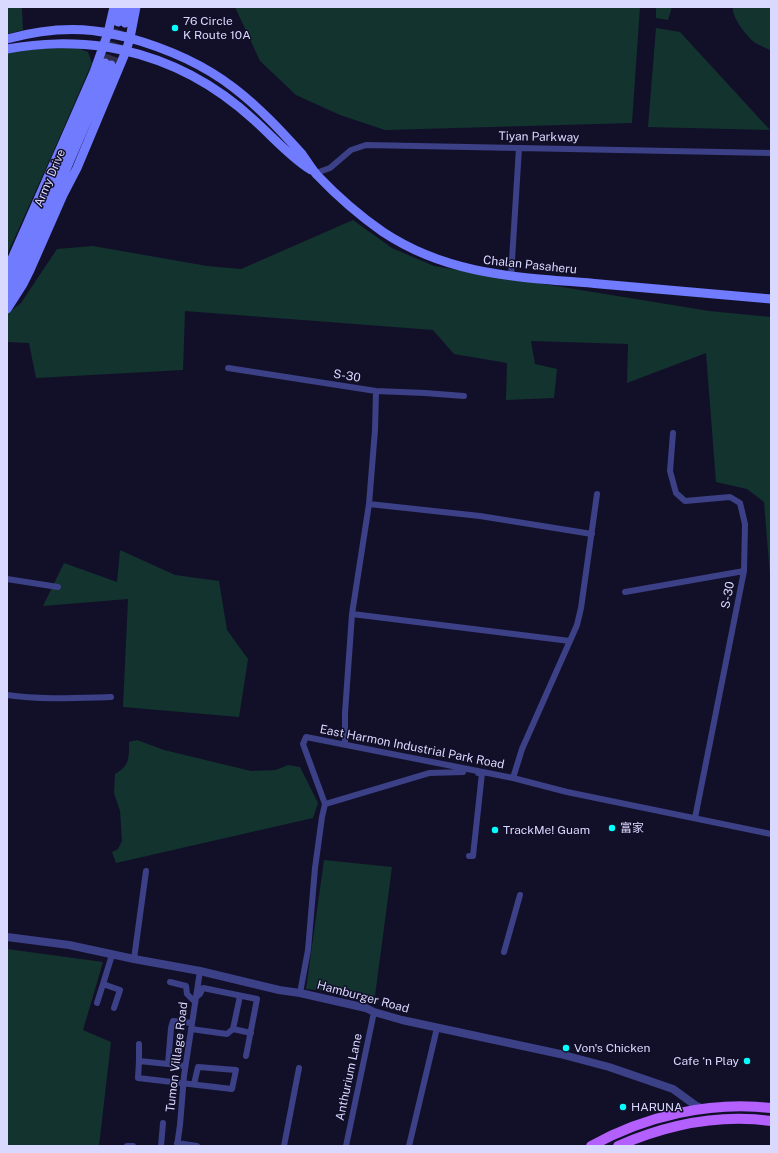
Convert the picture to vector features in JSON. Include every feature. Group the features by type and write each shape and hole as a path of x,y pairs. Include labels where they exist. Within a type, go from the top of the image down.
{"main road":[{"path":"7,270 105,46 110,33 114,7"},
{"path":"122,7 122,22 128,7"},
{"path":"7,309 30,270 62,195 76,168 124,50 136,7"},
{"name":"Chalan Pasaheru","path":"7,39 35,33 77,30 110,33 128,37 179,54 221,78 261,111 303,155 316,173"},
{"name":"Chalan Pasaheru","path":"7,49 61,43 105,46 124,50 174,66 215,88 240,108 298,161 316,173 364,217 400,242 448,263 480,272 512,276 771,299"},
{"name":"Army Drive","path":"7,284 21,257 108,64 24,267 7,298"},
{"path":"591,1146 625,1130 655,1119 704,1110 737,1107 771,1108"},
{"path":"618,1146 658,1130 690,1123 737,1119 771,1121"}],"street":[{"name":"Tiyan Parkway","path":"316,173 330,168 351,150 366,145 771,153"},
{"path":"512,276 519,148"},
{"name":"S-30","path":"228,368 376,391 464,396"},
{"path":"345,744 345,713 352,614 369,504 375,430 376,391"},
{"name":"S-30","path":"673,433 670,471 676,493 685,501 730,497 740,503 745,524 744,571 695,818"},
{"path":"513,778 522,748 577,625 581,608 597,494"},
{"path":"369,504 480,516 592,534"},
{"path":"625,592 744,571"},
{"path":"7,579 58,586"},
{"path":"352,614 570,641"},
{"path":"7,695 23,698 111,697"},
{"name":"East Harmon Industrial Park Road","path":"325,804 303,744 306,737 513,778 567,792 771,834"},
{"path":"300,993 308,950 315,868 325,804 429,773 482,773 473,856 469,856"},
{"path":"134,960 146,871"},
{"path":"504,952 520,894"},
{"name":"Hamburger Road","path":"7,937 69,945 134,960 300,993 366,1008 374,1012 437,1028 553,1052 601,1065 673,1089 704,1110"},
{"path":"97,1004 112,955"},
{"name":"Tumon Village Road","path":"177,1145 185,1066 200,972"},
{"path":"170,982 186,986 187,994 195,1000 203,988 257,999 246,1056"},
{"path":"103,984 120,990 114,1008"},
{"path":"168,1064 173,1021 227,1034 233,1029 240,996"},
{"name":"Anthurium Lane","path":"346,1146 374,1012"},
{"path":"409,1146 437,1028"},
{"path":"233,1029 250,1033"},
{"path":"140,1044 138,1078 232,1089 236,1070 198,1067 194,1084"},
{"path":"138,1061 185,1066"},
{"path":"284,1146 299,1068"},
{"path":"161,1146 163,1123"},
{"path":"177,1145 197,1146"},
{"path":"127,1146 133,1146"}],"green space":[{"path":"7,7 22,7 23,30 7,34"},
{"path":"235,7 640,7 632,123 385,130 340,115 296,95 260,61"},
{"path":"656,7 672,7 668,20 656,18"},
{"path":"733,7 771,7 771,51 754,42 747,35 734,16"},
{"path":"656,28 680,32 770,130 648,127"},
{"path":"73,46 88,52 92,63 7,255 7,52"},
{"path":"353,220 392,248 434,266 709,311 771,317 771,588 764,502 747,489 716,482 706,353 627,383 628,344 531,341 535,364 557,369 554,398 506,400 507,363 454,354 433,330 185,311 183,370 36,378 29,343 7,342 7,314 21,303 57,249 93,246 207,266 241,269"},
{"path":"120,550 175,575 219,581 227,630 248,659 239,717 123,707 128,599 43,606 64,563 117,582"},
{"path":"137,740 164,750 251,771 276,770 288,765 300,767 318,803 313,818 116,863 112,852 118,849 122,841 120,811 114,793 115,774 124,768 128,761 129,742"},
{"path":"324,860 392,867 375,996 306,989"},
{"path":"7,949 103,962 83,1030 111,1042 99,1146 7,1146"}],"tunnel":[{"path":"105,63 118,22"},
{"path":"111,65 125,23"}],"place":[{"name":"76 Circle K Route 10A","path":"175,28"},
{"name":"富家","path":"612,828"},
{"name":"TrackMe! Guam","path":"495,830"},
{"name":"Von's Chicken","path":"566,1048"},
{"name":"Cafe ‘n Play","path":"747,1061"},
{"name":"HARUNA","path":"623,1107"}]}
